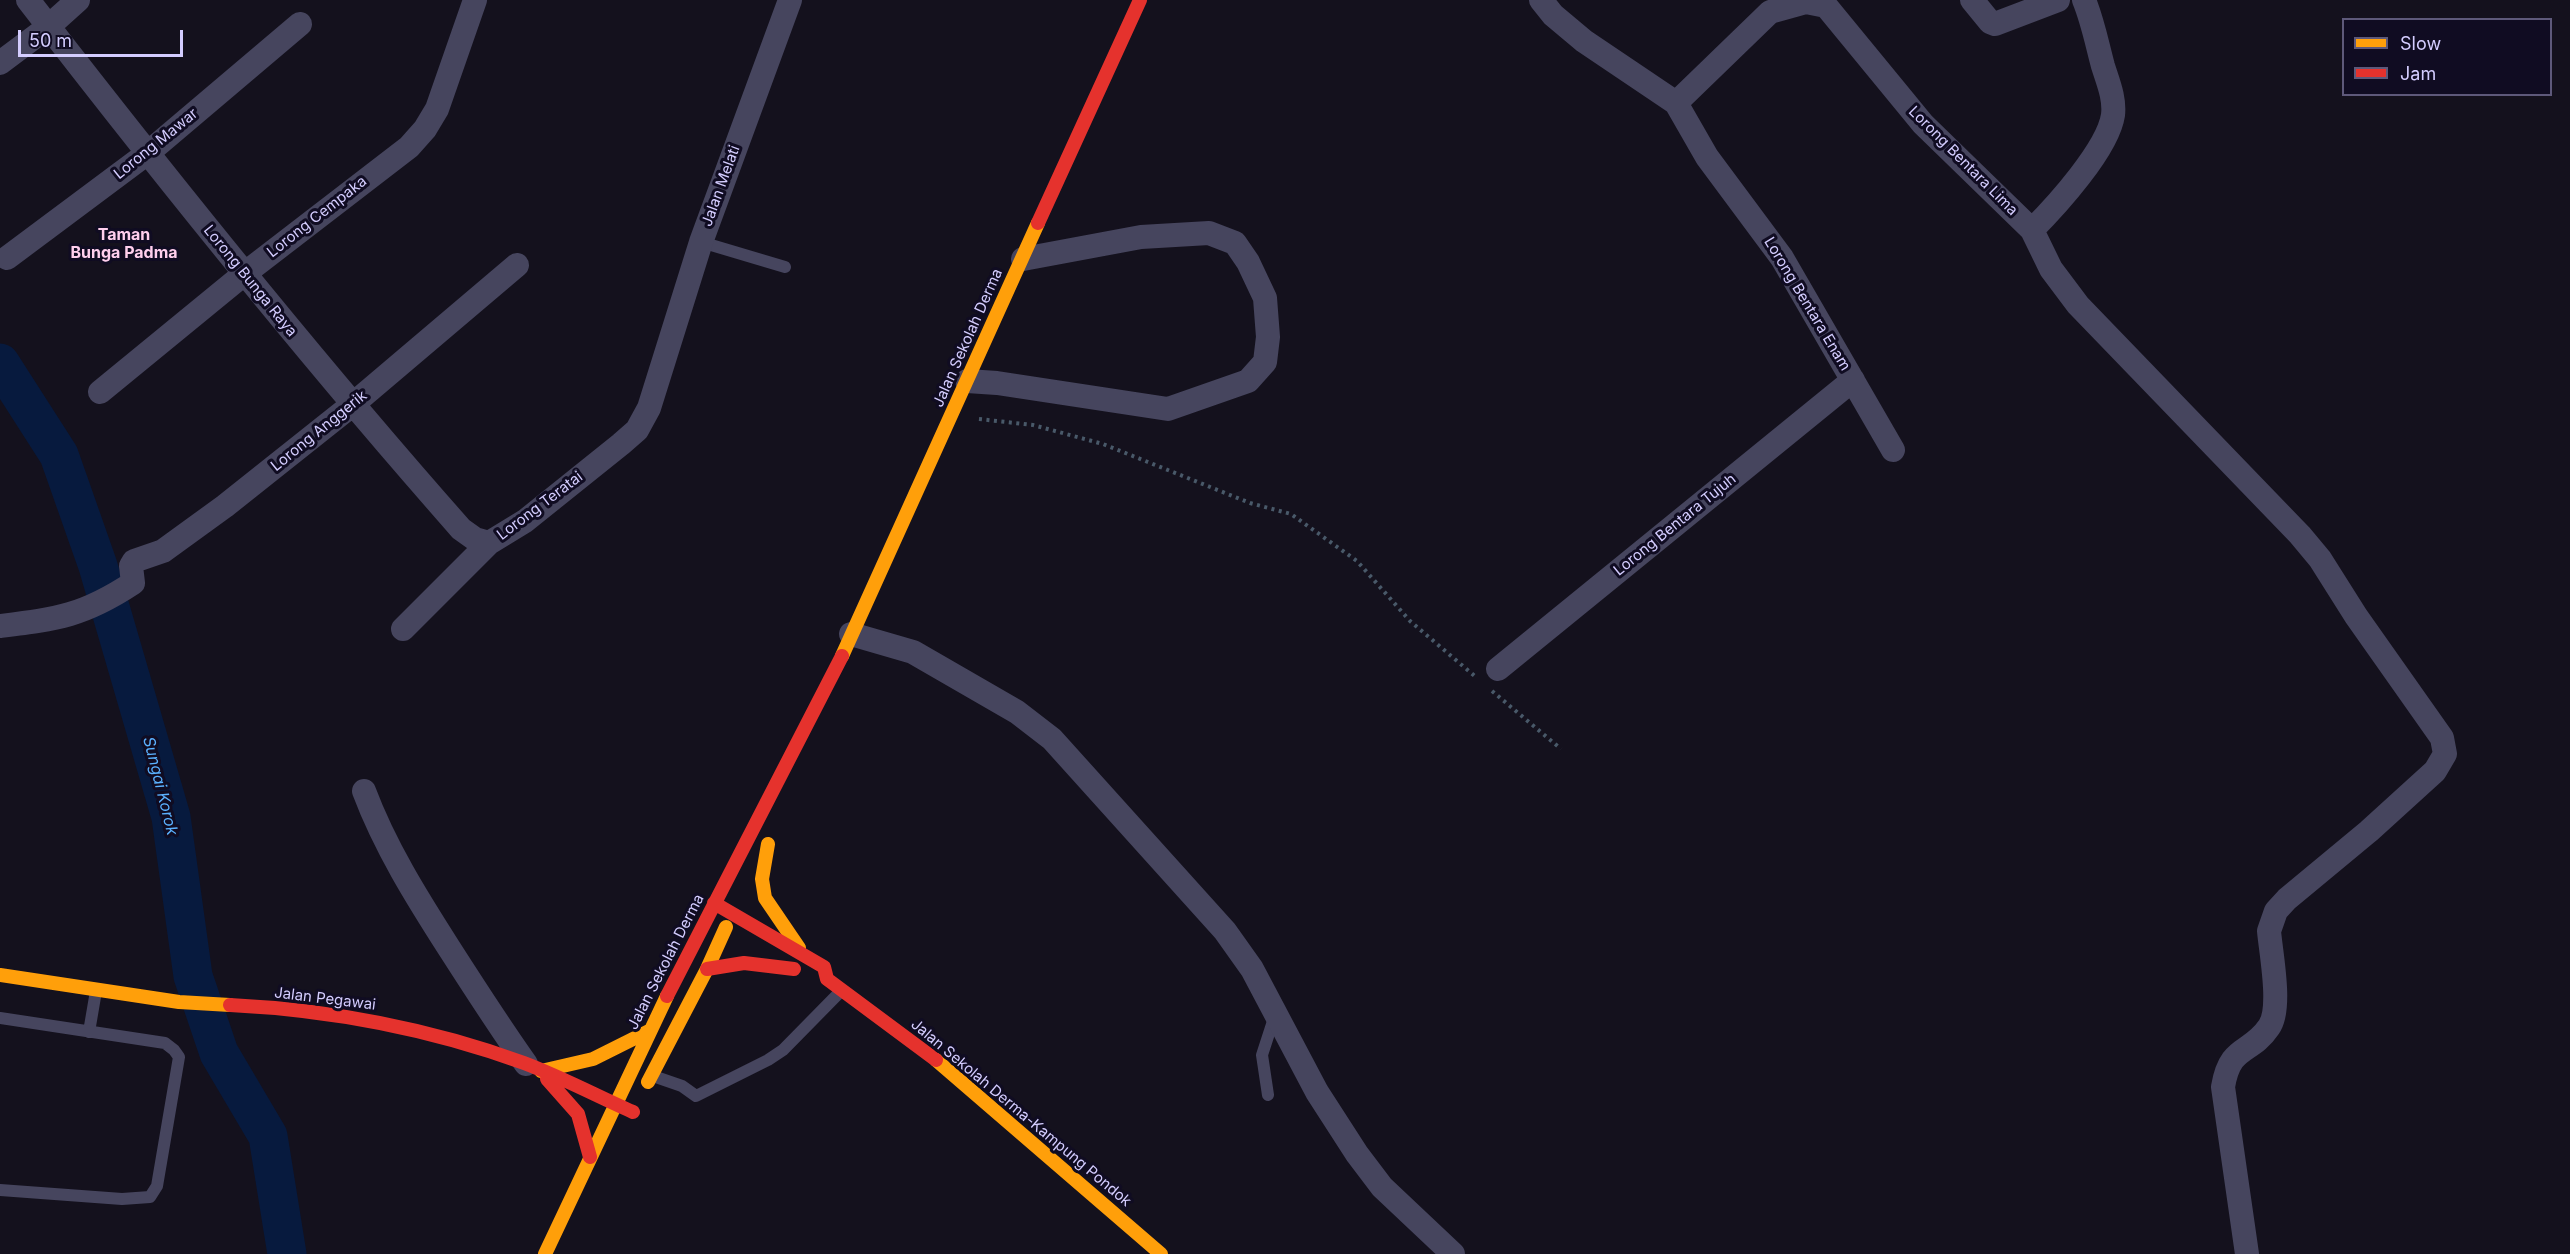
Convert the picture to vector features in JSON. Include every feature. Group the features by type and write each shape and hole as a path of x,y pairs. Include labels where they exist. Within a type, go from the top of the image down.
{"street":[{"name":"Lorong Bunga Raya","path":"28,0 244,274 352,405 461,529 475,539 489,543"},
{"path":"0,63 48,27 78,0"},
{"name":"Lorong Cempaka","path":"100,392 244,274 409,147 426,129 437,110 475,0"},
{"name":"Jalan Melati","path":"661,375 701,242 790,0"},
{"name":"Jalan Sekolah Derma","path":"545,1254 649,1031 826,690 1140,0"},
{"path":"1541,0 1552,15 1584,41 1676,103"},
{"path":"1972,0 1990,22 1995,24 2058,0"},
{"path":"2032,230 2066,195 2084,171 2113,115 2111,90 2084,0"},
{"name":"Lorong Bentara Lima","path":"1676,103 1770,12 1806,2 1826,6 1923,124 2032,230 2051,269 2078,305 2280,512 2320,559 2356,616 2437,730 2445,746 2442,761 2435,771 2369,831 2287,898 2271,921 2269,931 2274,995 2272,1020 2269,1028 2258,1039 2230,1060 2223,1087 2247,1254"},
{"name":"Lorong Mawar","path":"7,258 149,152 300,24"},
{"name":"Lorong Bentara Enam","path":"1676,103 1707,157 1782,258 1893,450"},
{"path":"967,381 997,383 1168,409 1248,381 1265,362 1268,337 1265,298 1248,262 1234,243 1209,233 1141,237 1023,259"},
{"name":"Lorong Anggerik","path":"0,626 60,618 89,609 133,583 131,566 134,561 163,551 225,506 352,405 517,265"},
{"name":"Lorong Teratai","path":"403,629 489,543 525,521 637,430 649,408 661,375"},
{"name":"Lorong Bentara Tujuh","path":"1489,680 1853,380"},
{"path":"852,634 914,652 1017,712 1052,739 1225,931 1252,969 1317,1092 1363,1162 1382,1187 1453,1254"},
{"name":"Jalan Sekolah Derma","path":"784,800 826,690"},
{"path":"364,791 386,845 478,996 534,1068 578,1114 590,1157"},
{"path":"748,884 770,838 762,879 765,898 805,956"},
{"name":"Jalan Sekolah Derma-Kampung Pondok","path":"714,903 736,909 824,967 827,978 923,1048 1161,1254"},
{"path":"652,1075 707,969 729,934 736,909"},
{"path":"706,921 729,934"},
{"name":"Jalan Sekolah Derma-Kampung Pondok","path":"764,953 818,982 827,978"},
{"path":"707,969 744,963 794,969"},
{"name":"Jalan Pegawai","path":"0,975 178,1002 236,1005 370,1019 458,1041 534,1068 615,1104 635,1108 652,1075"},
{"path":"534,1068 593,1059 649,1031"}],"lane":[{"path":"701,242 785,267"},
{"path":"89,1032 96,990"},
{"path":"652,1075 682,1086 696,1096 768,1060 783,1050 842,990"},
{"path":"1268,1095 1262,1055 1275,1014"},
{"path":"0,1018 165,1043 179,1057 156,1186 150,1197 122,1199 0,1190"}],"path":[{"path":"951,416 1033,425 1103,444 1250,502 1291,514 1357,561 1410,621 1489,680 1561,749"}],"waterway":[{"name":"Sungai Korok","path":"0,363 59,455 98,566 171,817 193,976 219,1053 268,1136 287,1254"}],"traffic: slow":[{"path":"842,656 1038,223"},
{"path":"768,844 762,879 765,898 799,948"},
{"path":"648,1082 707,969 726,927"},
{"path":"0,975 179,1002 230,1005"},
{"path":"545,1254 667,996"},
{"path":"541,1071 593,1059 649,1031"},
{"path":"936,1060 1161,1254"}],"traffic: jam":[{"path":"1038,223 1140,0"},
{"path":"667,996 842,656"},
{"path":"714,903 824,967 827,979 936,1060"},
{"path":"707,969 744,963 794,969"},
{"path":"230,1005 343,1016 452,1040 538,1068 633,1112"},
{"path":"547,1079 578,1114 590,1157"}],"district":[{"name":"Taman Bunga Padma","path":"124,244"}]}
